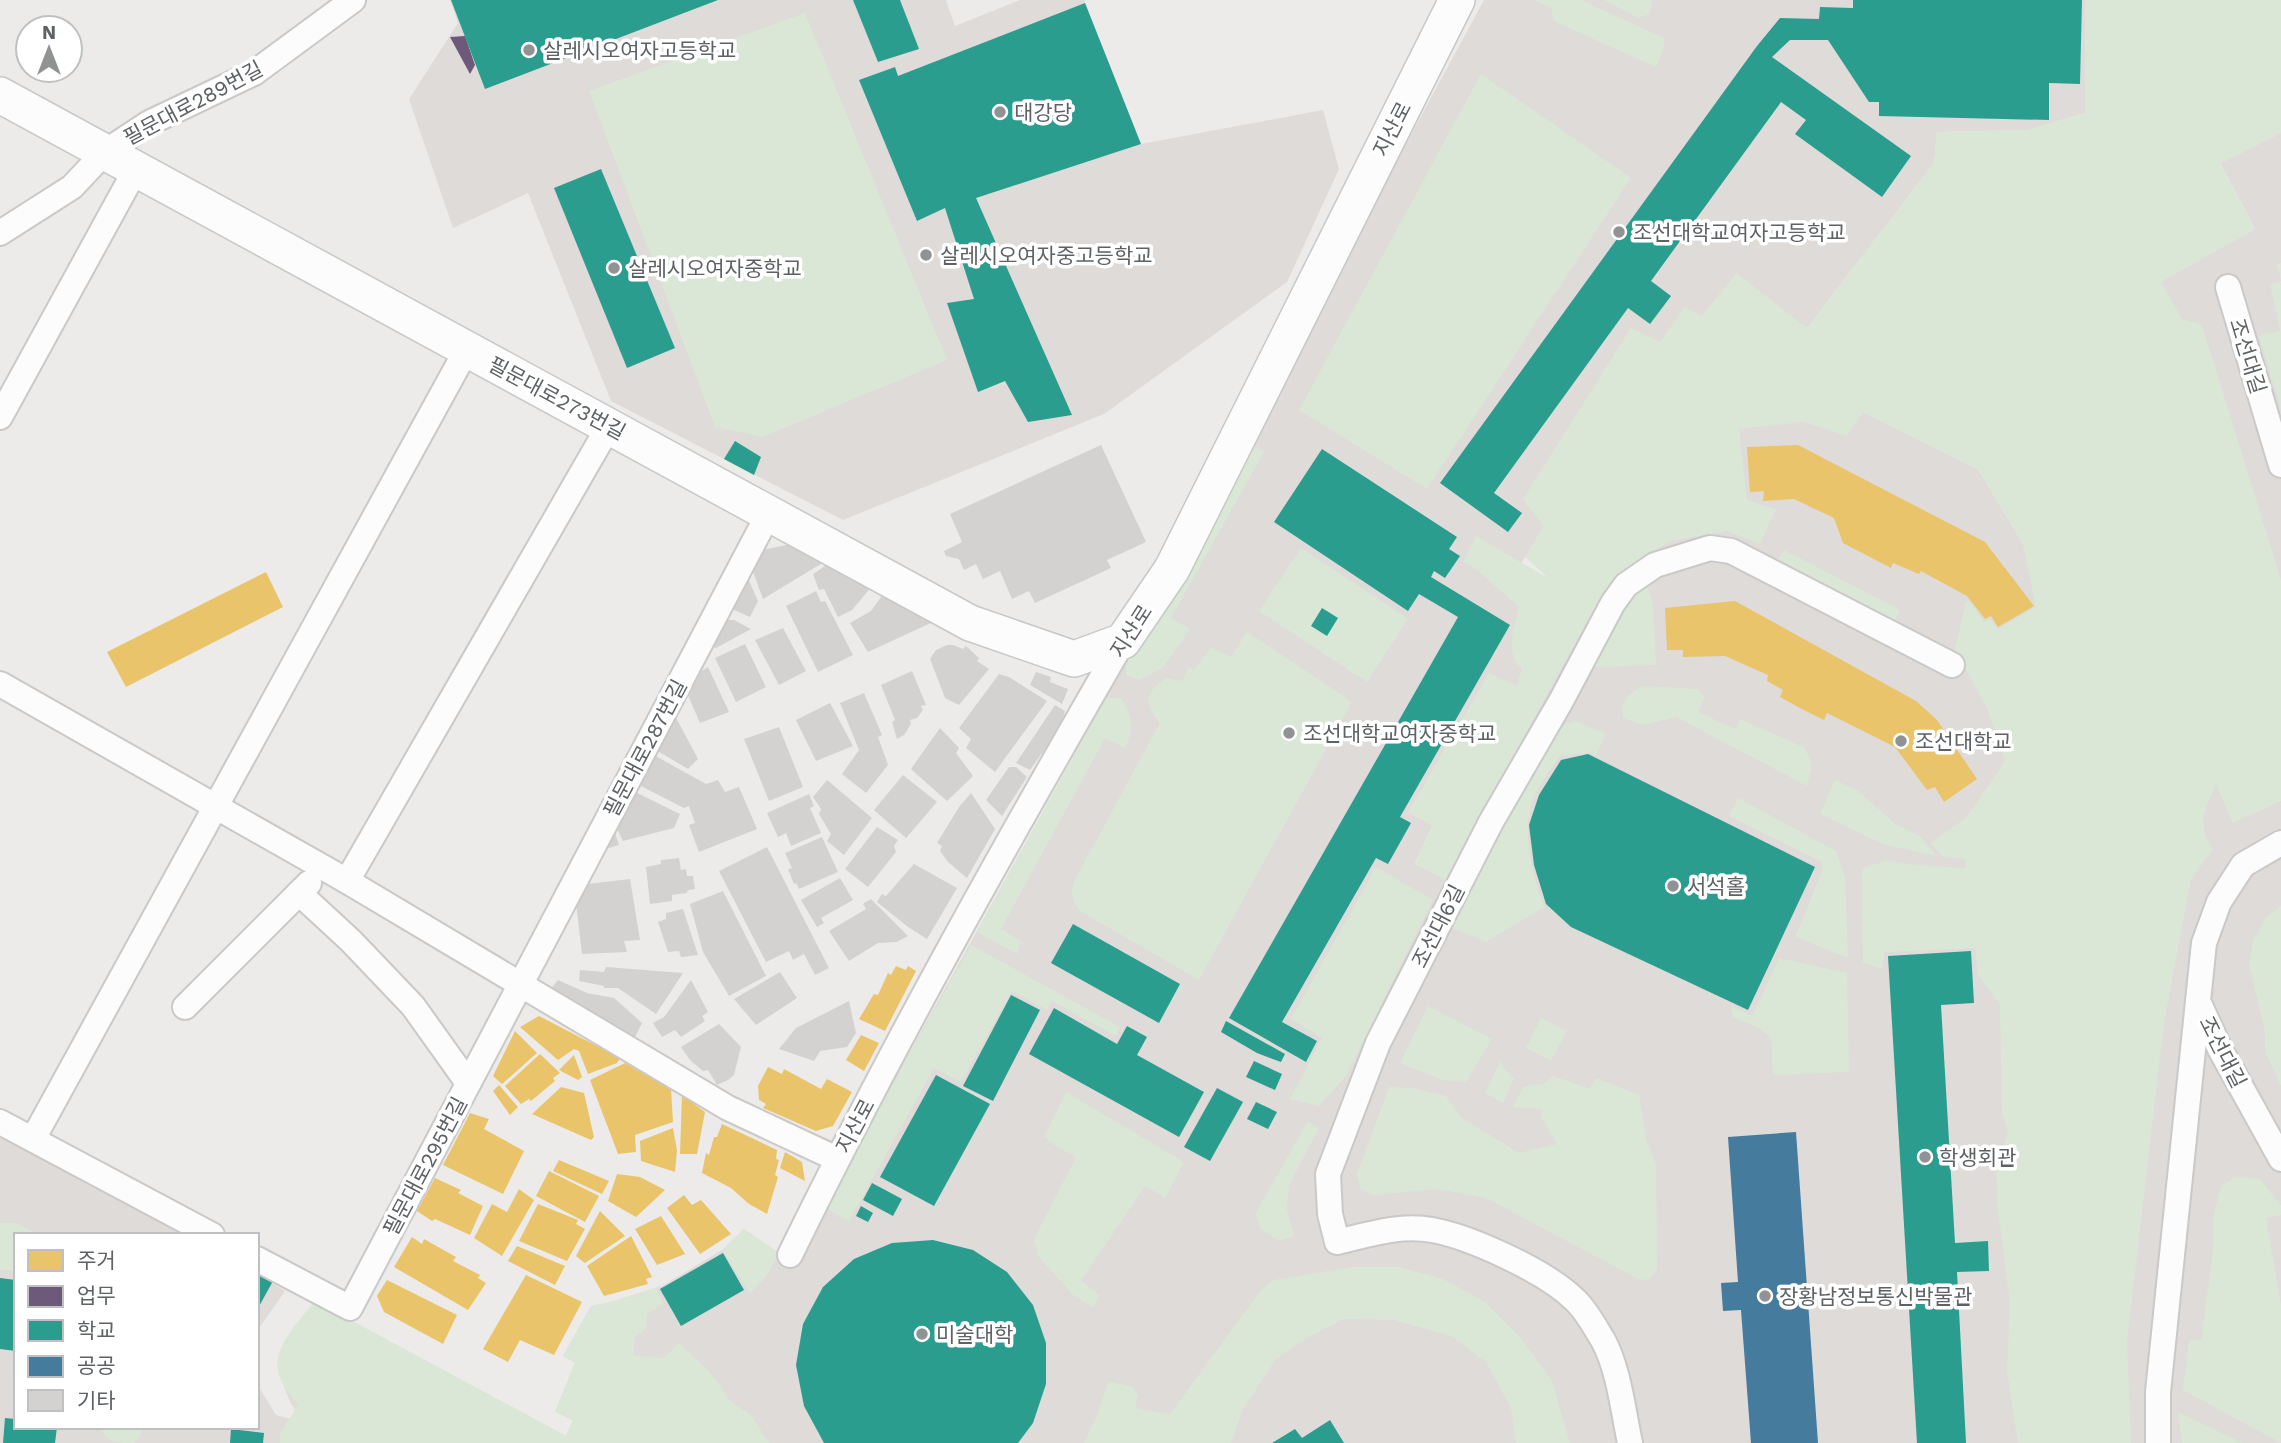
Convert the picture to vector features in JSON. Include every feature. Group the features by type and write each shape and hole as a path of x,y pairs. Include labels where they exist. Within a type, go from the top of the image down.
{"street":[{"name":"필문대로289번길","path":"0,233 72,187 105,152 149,123 254,74 353,0"},
{"name":"지산로","path":"790,1255 837,1159 945,957 1124,641 1172,569 1457,0"},
{"name":"필문대로273번길","path":"0,95 970,623 1074,659 1124,641"},
{"path":"0,417 136,169"},
{"name":"조선대길","path":"2228,287 2281,465"},
{"path":"33,1139 467,349"},
{"path":"347,881 609,426"},
{"name":"필문대로287번길","path":"468,1083 769,513"},
{"name":"조선대6길","path":"1630,1443 1612,1363 1603,1341 1577,1301 1558,1286 1492,1251 1431,1229 1391,1229 1337,1242 1330,1214 1328,1174 1378,1043 1491,822 1561,701 1613,603 1626,585 1655,565 1710,548 1731,551 1952,665"},
{"path":"0,684 347,881 728,1108 837,1159"},
{"name":"조선대길","path":"2281,843 2243,865 2219,902 2204,943 2198,1001 2220,1049 2281,1159"},
{"path":"185,1007 325,869"},
{"name":"필문대로295번길","path":"259,1260 350,1308 468,1083 414,1006 351,941 299,893"},
{"path":"2158,1443 2158,1392 2198,1001"},
{"path":"0,1122 208,1233"}],"shaded area":[{"name":"살레시오여자중고등학교","path":"450,0 946,0 955,26 1020,0 1084,0 1141,144 1323,110 1339,169 1287,282 1104,414 843,520 611,401 528,193 453,228 409,99 458,23"},
{"name":"조선대학교","path":"1484,0 2085,0 2085,113 2028,130 1937,132 1934,163 1807,328 1653,353 1522,562 1523,668 1517,686 1439,813 1415,863 1445,879 1598,601 1737,403 1839,400 1978,469 2023,544 2109,310 2255,229 2220,163 2281,133 2281,906 2265,919 2265,1032 2266,1053 2281,1085 2281,1443 0,1443 0,1269 14,1271 14,1429 259,1429 259,1387 276,1415 306,1423 291,1404 283,1384 278,1371 279,1354 290,1334 341,1315 566,1436 573,1420 555,1412 575,1363 563,1356 591,1306 662,1286 722,1250 744,1229 779,1253 824,1207 1106,698"},
{"path":"0,1132 189,1233 34,1233 15,1223 0,1223"},
{"path":"259,1275 285,1291 259,1328"}],"green space":[{"path":"1533,0 1581,0 1664,38 1664,49 1656,67 1553,21 1552,8"},
{"path":"1604,0 1652,0 1650,14 1638,18"},
{"path":"2085,0 2281,0 2281,133 2220,164 2255,229 2161,282 2182,319 2202,325 2281,580 2281,801 2233,823 2216,784 2204,817 2204,832 2213,849 2191,879 2164,1023 2127,1341 2131,1443 2018,1443 2007,1372 2010,1302 1996,1174 2008,1131 2002,1112 2000,1005 1978,975 1975,948 1885,952 1882,969 1863,963 1862,868 1886,861 1965,868 1966,859 1943,857 1931,843 1967,817 2005,761 1987,708 1955,649 1966,602 1970,602 1984,622 1990,619 1998,629 2036,607 2023,544 1978,469 1863,412 1847,436 1803,422 1739,429 1747,500 1776,509 1760,544 1727,531 1670,541 1630,567 1598,602 1445,880 1415,864 1433,826 1408,812 1489,673 1517,686 1523,669 1513,656 1512,649 1519,607 1476,569 1463,562 1476,536 1548,578 1525,557 1544,527 1523,499 1631,328 1660,342 1685,307 1702,316 1736,273 1807,328 1934,163 1937,132 2028,130 2085,113"},
{"path":"805,13 947,360 763,437 715,427 589,91"},
{"path":"1481,74 1631,178 1427,489 1299,410"},
{"path":"2281,263 2281,281 2277,264"},
{"path":"2281,281 2281,410 2259,336 2280,331 2270,284"},
{"path":"1245,441 1264,452 1171,618 1190,629 1163,668 1139,680 1127,675 1125,662"},
{"path":"1301,548 1408,619 1367,682 1259,611"},
{"path":"1784,550 1900,610 1894,623 1777,562"},
{"path":"1647,585 1653,604 1656,665 1591,667 1626,600"},
{"path":"1247,632 1352,702 1199,980 1080,911 1072,895 1072,887 1160,723 1149,704 1148,699 1153,689 1166,678 1182,681 1189,667 1194,670 1211,647 1231,657"},
{"path":"1642,686 1697,689 1705,697 1698,712 1735,729 1740,719 1805,748 1812,765 1807,786 1676,717 1643,725 1623,718 1626,698"},
{"path":"1106,698 1121,698 1125,704 1131,722 1128,741 1125,748 1105,738 1001,929 1021,941 1017,954 977,932"},
{"path":"1575,721 1606,734 1596,755 1561,755 1539,786 1531,805 1528,820 1529,849 1544,907 1486,942 1452,928 1450,917 1553,729"},
{"path":"1835,780 1858,791 1897,825 1920,836 1937,856 1882,844 1820,814"},
{"path":"1738,798 1836,851 1845,877 1848,958 1795,937 1823,869 1822,862 1729,816"},
{"path":"1376,867 1433,900 1346,1076 1319,1106 1290,1099 1322,1038 1291,1019"},
{"path":"2281,906 2281,1085 2266,1053 2265,1032 2249,963 2253,941 2265,919"},
{"path":"971,945 1120,1027 1116,1036 1052,1001 1047,1010 1012,991 961,1082 934,1068 849,1221 824,1207"},
{"path":"1779,958 1847,973 1849,1072 1773,1075 1771,1038 1757,1027 1733,1017 1731,1006 1751,1015 1754,1013"},
{"path":"1428,1006 1492,1039 1466,1082 1443,1080 1400,1063"},
{"path":"1541,1018 1567,1031 1551,1061 1526,1048"},
{"path":"1501,1060 1514,1079 1503,1103 1485,1093"},
{"path":"1553,1076 1590,1089 1596,1078 1639,1095 1646,1139 1656,1164 1657,1268 1650,1279 1640,1280 1486,1198 1438,1189 1374,1195 1361,1190 1357,1174 1389,1087 1414,1088 1446,1096 1462,1118 1519,1153 1557,1144 1541,1117 1541,1109 1513,1107 1523,1087 1544,1084"},
{"path":"1066,1092 1184,1162 1165,1198 1145,1186 1081,1281 1100,1295 1093,1308 1073,1295 1038,1256 1034,1239 1076,1157 1044,1137"},
{"path":"1308,1121 1319,1128 1289,1185 1287,1209 1294,1236 1279,1241 1261,1229 1255,1214"},
{"path":"2235,1177 2260,1179 2281,1206 2281,1215 2266,1218 2281,1306 2281,1443 2183,1390 2189,1340 2201,1340 2212,1260 2214,1214 2221,1186"},
{"path":"0,1223 15,1223 34,1233 14,1233 14,1271 0,1269"},
{"path":"744,1229 779,1253 766,1277 750,1293 722,1250"},
{"path":"1352,1267 1398,1267 1443,1279 1485,1302 1519,1336 1552,1381 1570,1443 1516,1443 1511,1408 1486,1362 1451,1336 1394,1320 1344,1319 1310,1336 1276,1359 1242,1411 1231,1443 1084,1443 1108,1382 1132,1386 1138,1396 1135,1408 1170,1414 1261,1290 1274,1280"},
{"path":"657,1287 663,1304 647,1314 646,1329 634,1338 634,1356 664,1358 679,1343 709,1371 731,1402 751,1415 769,1443 280,1443 280,1433 298,1405 279,1377 280,1353 289,1334 315,1301 566,1436 573,1420 555,1412 575,1363 563,1356 591,1306"},
{"path":"2178,1412 2242,1443 2182,1443"},
{"path":"101,1429 142,1429 134,1443 113,1441"}],"building: 주거":[{"path":"1798,445 1985,542 2034,606 1998,627 1991,616 1985,619 1967,596 1921,571 1919,574 1893,563 1891,568 1843,543 1834,518 1794,499 1763,501 1764,491 1750,492 1747,447"},
{"path":"266,572 283,607 126,687 107,652"},
{"path":"1735,601 1916,701 1937,720 1977,779 1944,802 1935,787 1927,790 1895,747 1827,713 1824,720 1780,697 1783,690 1767,681 1768,675 1725,656 1683,657 1683,650 1667,650 1665,608"},
{"path":"896,966 906,970 908,966 916,971 885,1031 859,1019 874,994 878,995 888,973 891,975"},
{"path":"539,1016 620,1058 617,1063 588,1074 579,1051 574,1049 558,1060 520,1027"},
{"path":"515,1031 537,1053 502,1084 493,1076"},
{"path":"861,1035 879,1043 864,1071 846,1060"},
{"path":"540,1054 560,1073 553,1078 555,1081 531,1101 529,1099 521,1104 505,1086"},
{"path":"574,1055 582,1077 578,1080 559,1070"},
{"path":"625,1063 671,1089 673,1122 635,1135 636,1152 618,1154 590,1080"},
{"path":"768,1067 782,1074 784,1069 821,1089 827,1079 852,1092 833,1126 816,1131 763,1108 766,1104 759,1100 758,1086"},
{"path":"499,1085 518,1107 510,1115 493,1091"},
{"path":"561,1087 584,1093 594,1137 591,1140 532,1114"},
{"path":"682,1095 705,1112 697,1154 680,1154"},
{"path":"470,1113 489,1119 484,1129 524,1151 503,1194 443,1165"},
{"path":"722,1124 777,1150 776,1159 779,1160 775,1175 778,1177 767,1214 749,1204 731,1188 702,1173 706,1153 709,1155 714,1137 717,1137"},
{"path":"673,1128 677,1150 675,1172 641,1161 640,1141"},
{"path":"785,1152 802,1162 805,1181 780,1168"},
{"path":"559,1160 609,1181 602,1194 553,1171"},
{"path":"549,1171 599,1196 585,1222 536,1196"},
{"path":"617,1174 640,1177 665,1190 636,1217 608,1201"},
{"path":"435,1178 461,1190 458,1193 483,1206 470,1235 435,1219 432,1221 417,1211"},
{"path":"519,1189 534,1200 502,1256 474,1238 492,1204 507,1212"},
{"path":"684,1195 692,1205 701,1200 731,1234 700,1254 667,1208"},
{"path":"538,1204 578,1220 576,1224 585,1229 567,1261 519,1241"},
{"path":"600,1211 625,1236 585,1263 576,1256"},
{"path":"661,1216 685,1254 657,1265 635,1229"},
{"path":"631,1236 652,1277 646,1279 648,1284 604,1296 587,1266"},
{"path":"412,1237 422,1244 424,1239 456,1257 453,1261 480,1275 478,1278 486,1283 468,1310 394,1267"},
{"path":"517,1246 565,1266 555,1285 508,1261"},
{"path":"526,1275 582,1302 554,1355 520,1340 508,1362 483,1349"},
{"path":"387,1280 457,1315 443,1344 384,1312 377,1296"}],"building: 업무":[{"path":"465,36 475,65 470,74 450,37"}],"building: 학교":[{"name":"살레시오여자고등학교","path":"451,0 718,0 485,89"},
{"path":"853,0 900,0 919,49 878,62"},
{"path":"1853,0 2082,0 2080,84 2049,83 2049,120 1879,116 1879,102 1869,102 1828,40 1790,40 1772,57 1911,156 1882,197 1795,134 1806,120 1781,102 1651,281 1671,296 1650,324 1628,308 1494,493 1522,513 1508,532 1440,483 1780,18 1819,19 1820,7 1853,8"},
{"name":"대강당","path":"1085,3 1141,144 976,198 1072,415 1028,422 1005,381 978,392 947,303 974,299 945,208 917,221 859,80 895,67 898,76"},
{"name":"살레시오여자중학교","path":"601,169 675,348 627,368 554,188"},
{"path":"735,441 761,457 754,475 724,459"},
{"path":"1322,449 1457,537 1449,549 1460,556 1445,578 1434,571 1431,577 1510,625 1400,817 1411,823 1388,864 1376,858 1282,1022 1317,1041 1306,1062 1229,1018 1458,617 1419,594 1408,611 1274,522"},
{"path":"1322,608 1338,618 1327,636 1311,626"},
{"name":"서석홀","path":"1588,754 1815,867 1748,1010 1571,927 1546,904 1534,865 1529,825 1539,795 1561,760"},
{"path":"1073,924 1180,984 1159,1023 1051,963"},
{"name":"학생회관","path":"1971,951 1974,1003 1941,1005 1955,1243 1988,1241 1989,1271 1957,1272 1966,1443 1917,1443 1888,956"},
{"path":"1011,995 1040,1010 993,1101 963,1086"},
{"path":"1054,1008 1117,1044 1127,1026 1147,1037 1137,1055 1204,1092 1179,1137 1029,1054"},
{"path":"1226,1021 1285,1054 1281,1062 1257,1053 1221,1032"},
{"path":"1254,1061 1282,1074 1275,1090 1246,1077"},
{"path":"936,1075 990,1104 934,1206 880,1177"},
{"path":"1217,1088 1243,1102 1210,1161 1184,1147"},
{"path":"1256,1102 1277,1112 1268,1129 1247,1119"},
{"path":"872,1183 902,1199 893,1216 863,1200"},
{"path":"861,1206 873,1213 868,1222 856,1216"},
{"name":"미술대학","path":"933,1240 973,1250 1007,1272 1033,1305 1046,1343 1046,1384 1033,1423 1018,1443 824,1443 804,1406 796,1365 803,1324 823,1287 854,1259 892,1243"},
{"path":"723,1253 744,1290 681,1326 660,1289"},
{"path":"259,1273 273,1281 259,1306"},
{"path":"0,1278 14,1280 14,1351 0,1349"},
{"path":"5,1418 14,1419 14,1429 57,1429 55,1443 3,1443"},
{"path":"1330,1420 1344,1443 1272,1443 1295,1429 1302,1438"},
{"path":"231,1429 264,1433 263,1443 230,1443"}],"building: 공공":[{"name":"장황남정보통신박물관","path":"1796,1132 1818,1443 1751,1443 1741,1310 1723,1311 1721,1283 1738,1282 1728,1137"}],"building: 기타":[{"path":"1101,445 1146,542 1107,560 1111,568 1035,603 1029,591 1012,599 1000,571 983,579 976,564 964,570 959,559 946,556 944,551 962,542 950,514"},
{"path":"791,544 824,562 763,599 751,566 762,550"},
{"path":"828,564 873,585 852,610 838,617 824,589 819,590 813,574"},
{"path":"747,576 758,601 750,617 732,609"},
{"path":"816,591 821,602 825,601 853,655 818,672 786,606"},
{"path":"884,593 933,622 868,652 850,623 871,611"},
{"path":"728,620 734,620 751,629 716,648 713,647"},
{"path":"783,628 806,671 779,685 755,640"},
{"path":"745,644 766,687 736,702 715,658"},
{"path":"947,645 963,649 966,646 979,658 977,661 989,669 959,705 945,698 930,659 936,650"},
{"path":"708,667 729,712 700,723 687,693 700,672"},
{"path":"912,671 926,705 921,706 923,710 917,718 910,720 911,724 904,735 897,739 892,722 895,720 881,685"},
{"path":"1036,672 1051,677 1050,682 1068,689 1062,704 1030,685"},
{"path":"999,674 1009,677 1047,701 995,772 966,748 971,739 959,728"},
{"path":"864,693 882,735 878,737 888,765 866,793 842,774 859,750 840,703"},
{"path":"830,703 853,746 816,761 796,720"},
{"path":"1055,705 1065,711 1060,728 1030,770 1016,763"},
{"path":"674,714 698,759 688,769 656,750"},
{"path":"779,727 803,787 769,801 744,739"},
{"path":"940,728 959,748 956,753 973,776 947,801 911,769"},
{"path":"652,754 706,784 718,780 725,792 739,787 757,829 699,852 689,825 695,823 689,806 684,808 635,783"},
{"path":"1009,767 1016,767 1027,777 1002,816 986,800"},
{"path":"903,775 937,802 906,838 874,810"},
{"path":"827,780 872,818 844,855 827,841 831,834 813,797"},
{"path":"633,791 680,814 674,828 623,841 615,825"},
{"path":"971,793 995,829 967,878 948,862 940,851 942,846 937,843"},
{"path":"809,794 814,806 810,808 821,833 791,846 786,833 778,837 767,813"},
{"path":"877,827 898,840 894,846 896,852 868,887 845,869"},
{"path":"614,830 619,845 602,850"},
{"path":"822,837 838,872 799,889 788,869 792,868 785,853"},
{"path":"767,847 829,968 815,975 804,954 793,960 789,951 766,962 719,871"},
{"path":"679,858 681,870 686,869 687,876 693,876 695,889 672,895 672,901 650,904 646,867 661,864 661,860"},
{"path":"914,864 957,888 927,939 877,902 882,894 886,896"},
{"path":"840,878 853,900 821,918 824,923 817,927 801,900"},
{"path":"630,879 640,940 624,941 627,952 582,954 576,903 588,884"},
{"path":"723,891 766,976 729,996 703,952 690,904"},
{"path":"871,899 908,936 897,942 878,943 849,961 829,931 866,909 863,904"},
{"path":"683,909 698,955 681,957 679,951 668,952 658,922 666,919 666,913"},
{"path":"606,967 683,973 656,1014 618,988 604,988 579,981 580,970 604,972"},
{"path":"780,972 797,998 756,1025 734,999"},
{"path":"558,980 587,993 614,998 642,1023 635,1037 550,990"},
{"path":"691,980 708,1012 702,1016 705,1021 681,1037 675,1030 662,1037 653,1023 664,1017"},
{"path":"849,1001 856,1033 847,1047 820,1051 814,1061 779,1049 796,1028"},
{"path":"719,1024 741,1047 734,1075 717,1085 708,1070 703,1071 690,1060 681,1047"}],"place":[{"name":"살레시오여자고등학교","path":"529,50"},
{"name":"대강당","path":"1000,112"},
{"name":"조선대학교여자고등학교","path":"1619,232"},
{"name":"살레시오여자중고등학교","path":"926,255"},
{"name":"살레시오여자중학교","path":"614,268"},
{"name":"조선대학교여자중학교","path":"1289,733"},
{"name":"조선대학교","path":"1901,741"},
{"name":"서석홀","path":"1673,886"},
{"name":"학생회관","path":"1925,1157"},
{"name":"장황남정보통신박물관","path":"1765,1296"},
{"name":"미술대학","path":"922,1334"}]}
